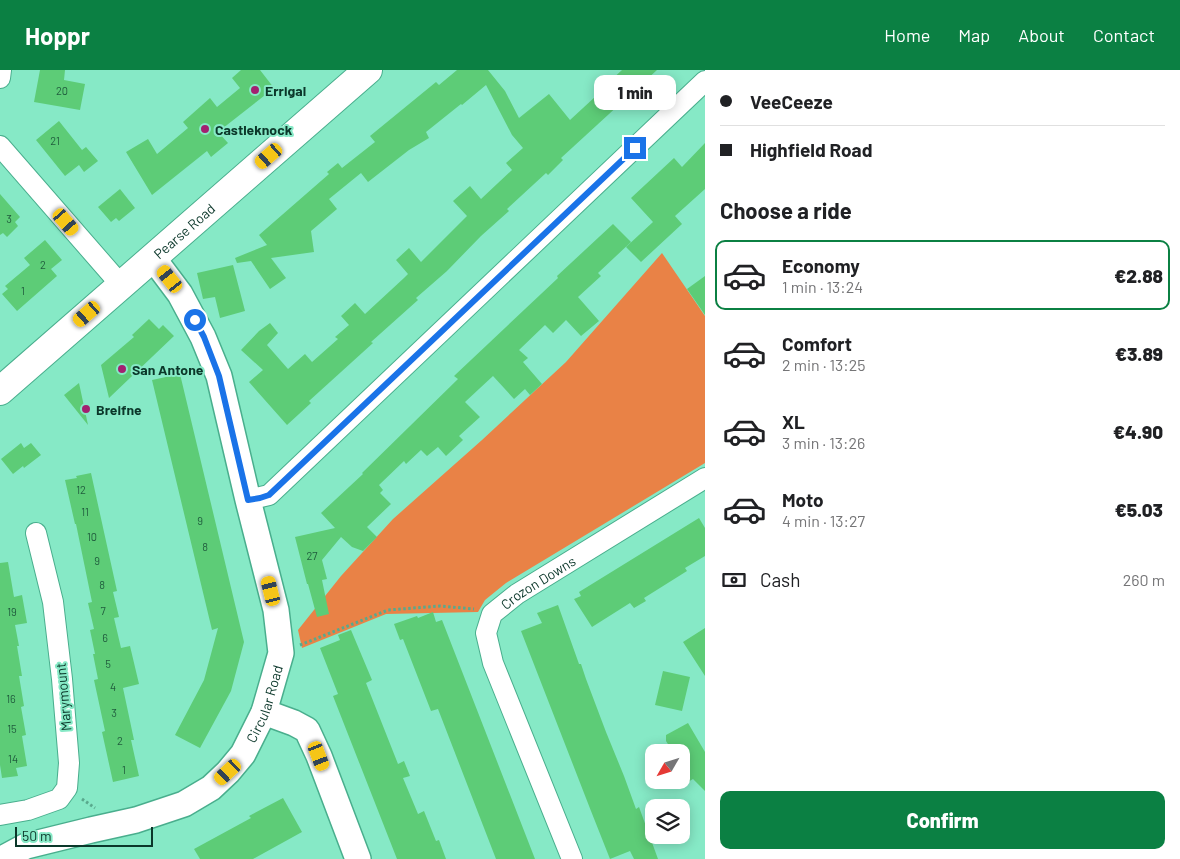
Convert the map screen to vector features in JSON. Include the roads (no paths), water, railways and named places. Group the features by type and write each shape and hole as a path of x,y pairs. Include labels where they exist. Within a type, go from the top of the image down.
{"main road":[{"name":"Pearse Road","path":"0,391 368,70"}],"street":[{"path":"0,78 1,70"},
{"path":"248,500 269,495 705,81"},
{"path":"0,146 121,285"},
{"name":"Circular Road","path":"2,859 26,846 136,820 184,804 211,788 243,754 264,712 281,653 276,610 219,376 204,337 180,294 153,258"},
{"name":"Crozon Downs","path":"572,859 493,662 486,632 492,614 517,594 705,478"},
{"name":"Marymount","path":"0,816 28,810 59,799 67,788 69,763 53,602 36,534"},
{"path":"264,712 307,730 319,756 358,859"}],"place":[{"name":"Errigal","path":"255,90"},
{"name":"Castleknock","path":"205,129"},
{"name":"San Antone","path":"122,369"},
{"name":"Breifne","path":"86,409"}]}
